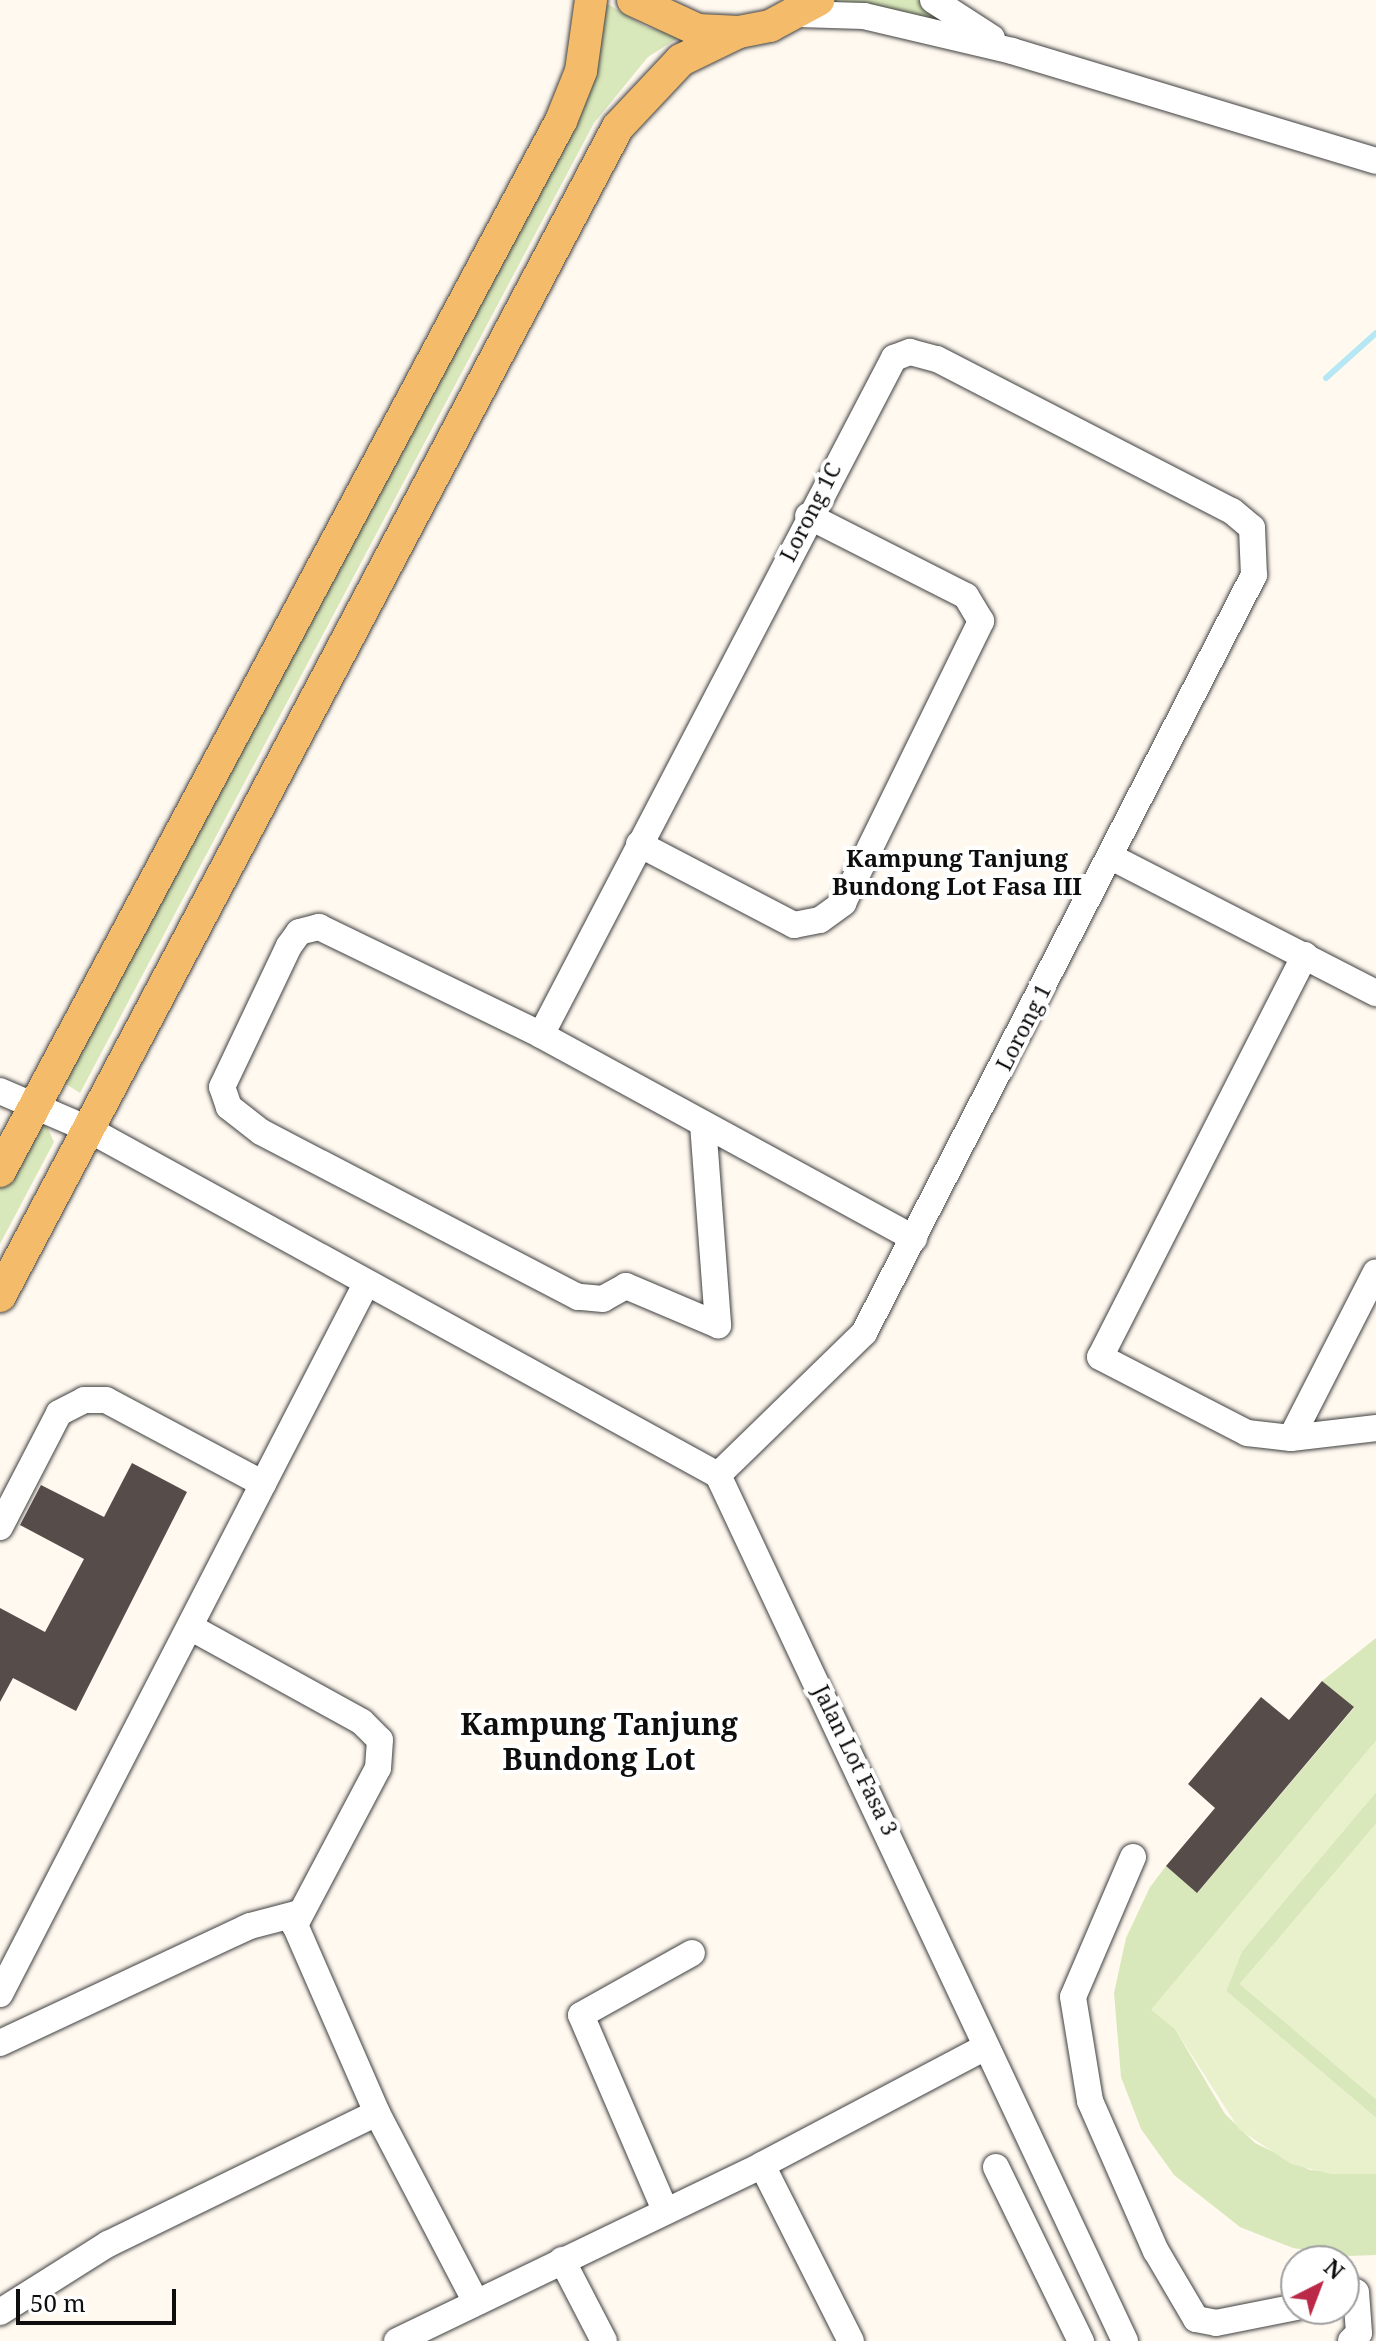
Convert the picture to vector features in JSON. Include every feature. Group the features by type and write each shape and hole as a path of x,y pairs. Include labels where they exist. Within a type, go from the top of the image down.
{"main road":[{"path":"0,1171 561,121 581,71 591,0"},
{"path":"633,0 698,30 739,32"},
{"path":"0,1296 618,127 681,60 739,32 808,7"}],"street":[{"path":"933,0 1012,51"},
{"path":"808,7 864,16 1012,51 1376,161"},
{"name":"Lorong 1C","path":"541,1035 886,366 910,352 1232,511 1256,536"},
{"path":"639,844 794,925 820,920 843,903 981,621 966,596 808,516"},
{"name":"Lorong 1","path":"718,1475 864,1333 1254,575 1256,536"},
{"path":"1111,857 1376,993"},
{"path":"703,1124 718,1325 626,1286 603,1299 578,1297 261,1132 224,1098 222,1087 289,946 308,928 330,930 541,1035 914,1238"},
{"path":"1305,955 1100,1354 1106,1364 1224,1425 1291,1438 1376,1428"},
{"path":"0,1091 36,1103 88,1129 365,1286 718,1475"},
{"path":"1291,1438 1376,1272"},
{"path":"0,1994 365,1286"},
{"path":"0,1527 59,1413 84,1400 106,1400 263,1484"},
{"name":"Jalan Lot Fasa 3","path":"718,1475 932,1918 984,2048 1125,2341"},
{"path":"0,2043 250,1926 296,1914 378,1768 380,1740 362,1722 190,1627"},
{"path":"1133,1857 1073,1997 1090,2101 1156,2251 1196,2319 1216,2323 1280,2310"},
{"path":"296,1914 377,2113 476,2302"},
{"path":"665,2210 581,2015 692,1953"},
{"path":"397,2341 762,2165 984,2048"},
{"path":"0,2312 108,2244 377,2113"},
{"path":"762,2165 851,2341"},
{"path":"996,2167 1081,2341"},
{"path":"562,2260 604,2341"}],"green space":[{"path":"601,0 646,27 681,36 648,57 594,123 80,1093 58,1079 570,110"},
{"path":"828,0 918,0 941,21 827,1"},
{"path":"40,1111 54,1142 0,1244 0,1186"},
{"path":"1376,1638 1376,1741 1152,2009 1175,2029 1225,2114 1255,2143 1310,2170 1376,2174 1376,2255 1360,2256 1360,2245 1285,2245 1240,2227 1174,2175 1141,2129 1121,2077 1114,1993 1126,1938 1150,1887 1166,1866 1198,1892 1354,1708 1322,1681"},
{"path":"1376,1741 1376,1792 1242,1951 1226,1991 1376,2118 1376,2174 1331,2174 1291,2164 1239,2129 1175,2029 1151,2010"},
{"path":"1376,1792 1376,1824 1240,1984 1376,2099 1376,2118 1226,1991 1242,1951"},
{"path":"1376,1824 1376,2099 1240,1984"}],"building":[{"path":"132,1463 187,1492 76,1711 13,1678 0,1702 0,1608 45,1632 84,1559 20,1525 41,1485 104,1517"},
{"path":"1322,1681 1354,1707 1197,1893 1166,1866 1215,1808 1188,1784 1261,1697 1289,1720"}],"waterway":[{"path":"1326,378 1376,333"}],"district":[{"name":"Kampung Tanjung Bundong Lot Fasa III","path":"957,872"},
{"name":"Kampung Tanjung Bundong Lot","path":"599,1741"}]}
